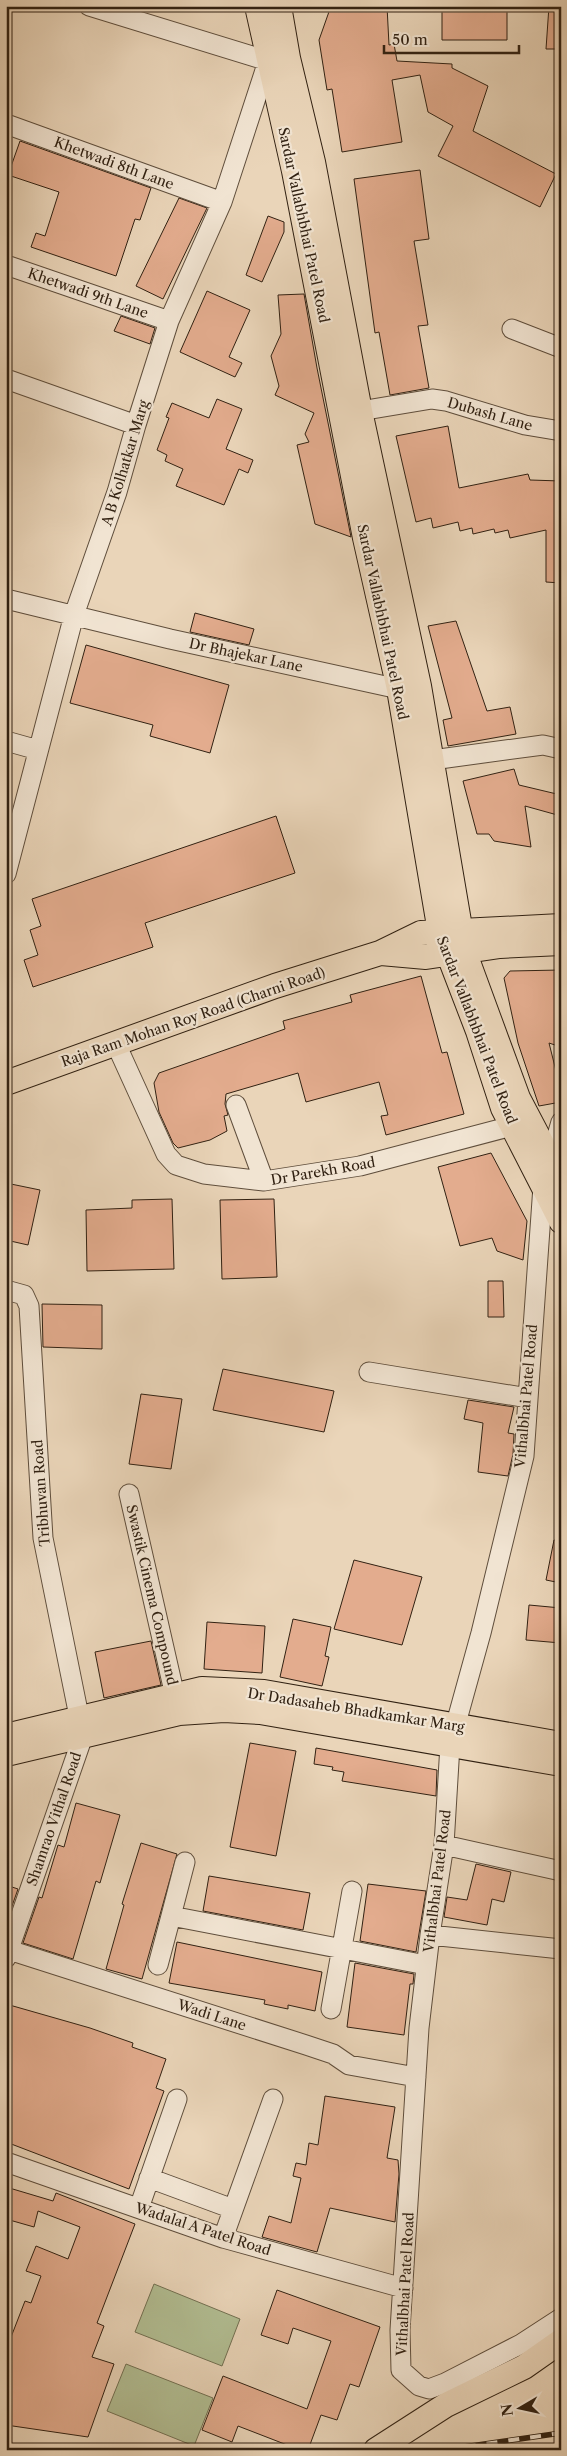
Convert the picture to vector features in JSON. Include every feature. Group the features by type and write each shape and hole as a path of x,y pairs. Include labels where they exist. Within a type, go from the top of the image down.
{"main road":[{"name":"Sardar Vallabhbhai Patel Road","path":"257,6 278,60 313,162 360,411 453,942 478,1031 503,1108 512,1126 551,1175"},
{"name":"Sardar Vallabhbhai Patel Road","path":"279,6 278,60 294,172 365,538 432,760 453,942 551,1175 561,1221"},
{"name":"Raja Ram Mohan Roy Road (Charni Road)","path":"6,1083 275,986 380,953 421,934 453,942 557,934"},
{"name":"Dr Dadasaheb Bhadkamkar Marg","path":"6,1754 80,1727 202,1689 264,1692 452,1736 561,1764"},
{"name":"Dr Dadasaheb Bhadkamkar Marg","path":"6,1736 179,1712 224,1710 260,1712 452,1736 561,1744"},
{"path":"376,2450 446,2405 524,2367 561,2341"}],"street":[{"path":"89,6 278,60"},
{"name":"A B Kolhatkar Marg","path":"7,870 74,615 117,492 169,321 222,202 278,60"},
{"name":"Khetwadi 8th Lane","path":"6,124 222,202"},
{"name":"Khetwadi 9th Lane","path":"6,265 169,321"},
{"path":"512,329 561,348"},
{"path":"6,379 136,425"},
{"name":"Dubash Lane","path":"360,411 432,399 446,401 524,425 561,431"},
{"name":"Dr Bhajekar Lane","path":"6,599 170,639 409,687"},
{"path":"6,741 38,750"},
{"path":"432,760 543,745 561,749"},
{"name":"Dr Parekh Road","path":"116,1044 166,1154 176,1165 204,1174 264,1181 360,1166 512,1126"},
{"path":"236,1105 264,1181"},
{"name":"Vithalbhai Patel Road","path":"560,1131 551,1175 528,1398 524,1456 481,1633 452,1736 444,1845 426,1965 416,2077 400,2330 401,2370 419,2386 429,2389 445,2383 521,2344 561,2318"},
{"name":"Tribhuvan Road","path":"6,1290 24,1295 29,1306 42,1538 80,1727"},
{"path":"369,1372 528,1398"},
{"name":"Swastik Cinema Compound","path":"129,1494 175,1696"},
{"name":"Shamrao Vithal Road","path":"7,1954 80,1727"},
{"path":"444,1845 561,1871"},
{"path":"158,1965 185,1862"},
{"path":"331,2009 352,1890"},
{"path":"171,1916 426,1965"},
{"path":"430,1935 561,1949"},
{"name":"Wadi Lane","path":"7,1954 306,2044 333,2054 349,2065 416,2077"},
{"path":"139,2208 177,2099"},
{"path":"223,2238 273,2099"},
{"name":"Wadalal A Patel Road","path":"6,2162 223,2238 403,2288"},
{"path":"149,2178 233,2209"}],"green space":[{"path":"154,2284 240,2319 222,2366 135,2332"},
{"path":"126,2364 213,2398 194,2446 107,2411"}],"building":[{"path":"331,6 387,6 389,45 394,44 397,61 452,64 452,68 488,86 473,131 556,174 540,207 438,156 453,126 428,112 420,75 392,80 402,142 342,152 332,89 327,90 319,40"},
{"path":"442,6 507,6 507,40 442,40"},
{"path":"549,6 561,6 561,49 546,49"},
{"path":"20,141 151,188 140,220 135,219 116,276 31,247 36,233 45,236 59,192 8,175"},
{"path":"420,170 429,239 414,241 428,325 418,326 429,388 390,395 379,332 375,333 354,179"},
{"path":"179,198 207,208 163,299 136,286"},
{"path":"268,216 284,222 284,232 262,282 246,275"},
{"path":"207,291 250,310 229,357 242,363 235,377 180,352"},
{"path":"304,294 351,537 315,524 297,445 309,442 305,434 314,413 275,395 279,386 271,356 281,334 278,295"},
{"path":"121,316 155,328 150,344 114,331"},
{"path":"217,399 242,409 226,449 253,460 248,473 239,469 224,505 176,486 183,469 165,461 167,455 157,450 169,418 166,417 172,403 209,418"},
{"path":"448,426 459,488 528,474 530,480 561,481 561,583 546,582 546,530 510,538 508,530 495,533 494,529 473,534 472,528 460,531 458,522 433,528 431,518 416,522 396,436"},
{"path":"195,613 254,629 249,645 190,632"},
{"path":"456,621 487,711 510,707 516,734 448,746 443,720 452,718 428,626"},
{"path":"86,645 229,685 210,753 150,736 153,725 70,703"},
{"path":"514,769 519,785 561,795 561,816 525,806 531,847 494,841 489,834 477,834 463,781"},
{"path":"276,816 295,873 145,923 153,947 33,987 24,960 38,955 30,930 41,926 32,899"},
{"path":"561,970 561,1047 549,1043 561,1091 561,1102 539,1106 518,1043 504,978 510,971"},
{"path":"421,976 442,1053 447,1052 464,1114 386,1135 381,1116 388,1115 379,1082 306,1102 298,1073 226,1094 225,1104 228,1115 224,1116 227,1131 210,1140 178,1148 173,1143 159,1112 154,1083 159,1073 285,1029 283,1021 352,1002 350,995"},
{"path":"491,1153 527,1221 523,1260 497,1251 492,1238 460,1246 438,1167"},
{"path":"6,1183 40,1190 28,1245 6,1240"},
{"path":"172,1199 174,1269 87,1271 86,1210 132,1208 132,1200"},
{"path":"274,1199 277,1277 222,1279 220,1200"},
{"path":"488,1281 503,1281 504,1317 488,1317"},
{"path":"42,1304 102,1305 102,1349 43,1347"},
{"path":"223,1369 334,1391 324,1432 213,1410"},
{"path":"141,1394 182,1399 171,1469 129,1464"},
{"path":"468,1400 514,1407 508,1433 514,1434 513,1454 508,1476 478,1472 483,1423 464,1419"},
{"path":"554,1540 561,1541 561,1583 546,1580"},
{"path":"354,1560 422,1577 402,1645 334,1629"},
{"path":"529,1605 561,1608 561,1643 526,1640"},
{"path":"293,1619 331,1627 325,1656 329,1657 322,1686 280,1677"},
{"path":"207,1622 265,1626 262,1673 204,1669"},
{"path":"151,1641 161,1685 104,1698 95,1652"},
{"path":"250,1743 296,1751 276,1856 230,1847"},
{"path":"316,1748 437,1770 436,1796 342,1781 344,1772 332,1770 333,1767 314,1764"},
{"path":"76,1803 120,1815 100,1883 96,1881 73,1959 23,1943 39,1897 42,1898 58,1845 64,1847"},
{"path":"141,1843 177,1854 142,1979 106,1969 124,1905 122,1904"},
{"path":"476,1864 511,1872 504,1902 492,1899 487,1925 444,1917 447,1897 467,1900"},
{"path":"209,1876 310,1893 303,1930 203,1911"},
{"path":"368,1884 426,1891 416,1952 360,1941"},
{"path":"6,1885 18,1889 6,1923"},
{"path":"177,1942 322,1972 315,2011 288,2005 288,2009 264,2004 265,2000 169,1983"},
{"path":"355,1963 414,1974 413,1984 410,1984 404,2035 347,2027"},
{"path":"6,2004 90,2028 133,2043 132,2047 166,2059 156,2088 164,2091 129,2189 6,2142"},
{"path":"325,2096 395,2107 387,2158 398,2160 399,2174 395,2222 330,2208 317,2252 262,2237 269,2216 291,2223 301,2178 293,2176 296,2163 306,2165 309,2143 318,2145"},
{"path":"6,2187 53,2201 56,2193 135,2224 97,2323 104,2326 92,2357 114,2364 88,2437 6,2425 6,2350 25,2301 31,2303 41,2276 26,2271 36,2246 68,2259 80,2227 38,2211 34,2227 6,2219"},
{"path":"277,2290 380,2327 359,2387 350,2384 337,2420 321,2415 308,2450 300,2450 238,2426 232,2442 202,2430 223,2376 307,2409 331,2341 293,2328 288,2344 261,2335"}],"railway":[{"path":"443,2450 561,2433"},
{"path":"6,2446 37,2450"},
{"path":"551,2450 561,2448"}]}
